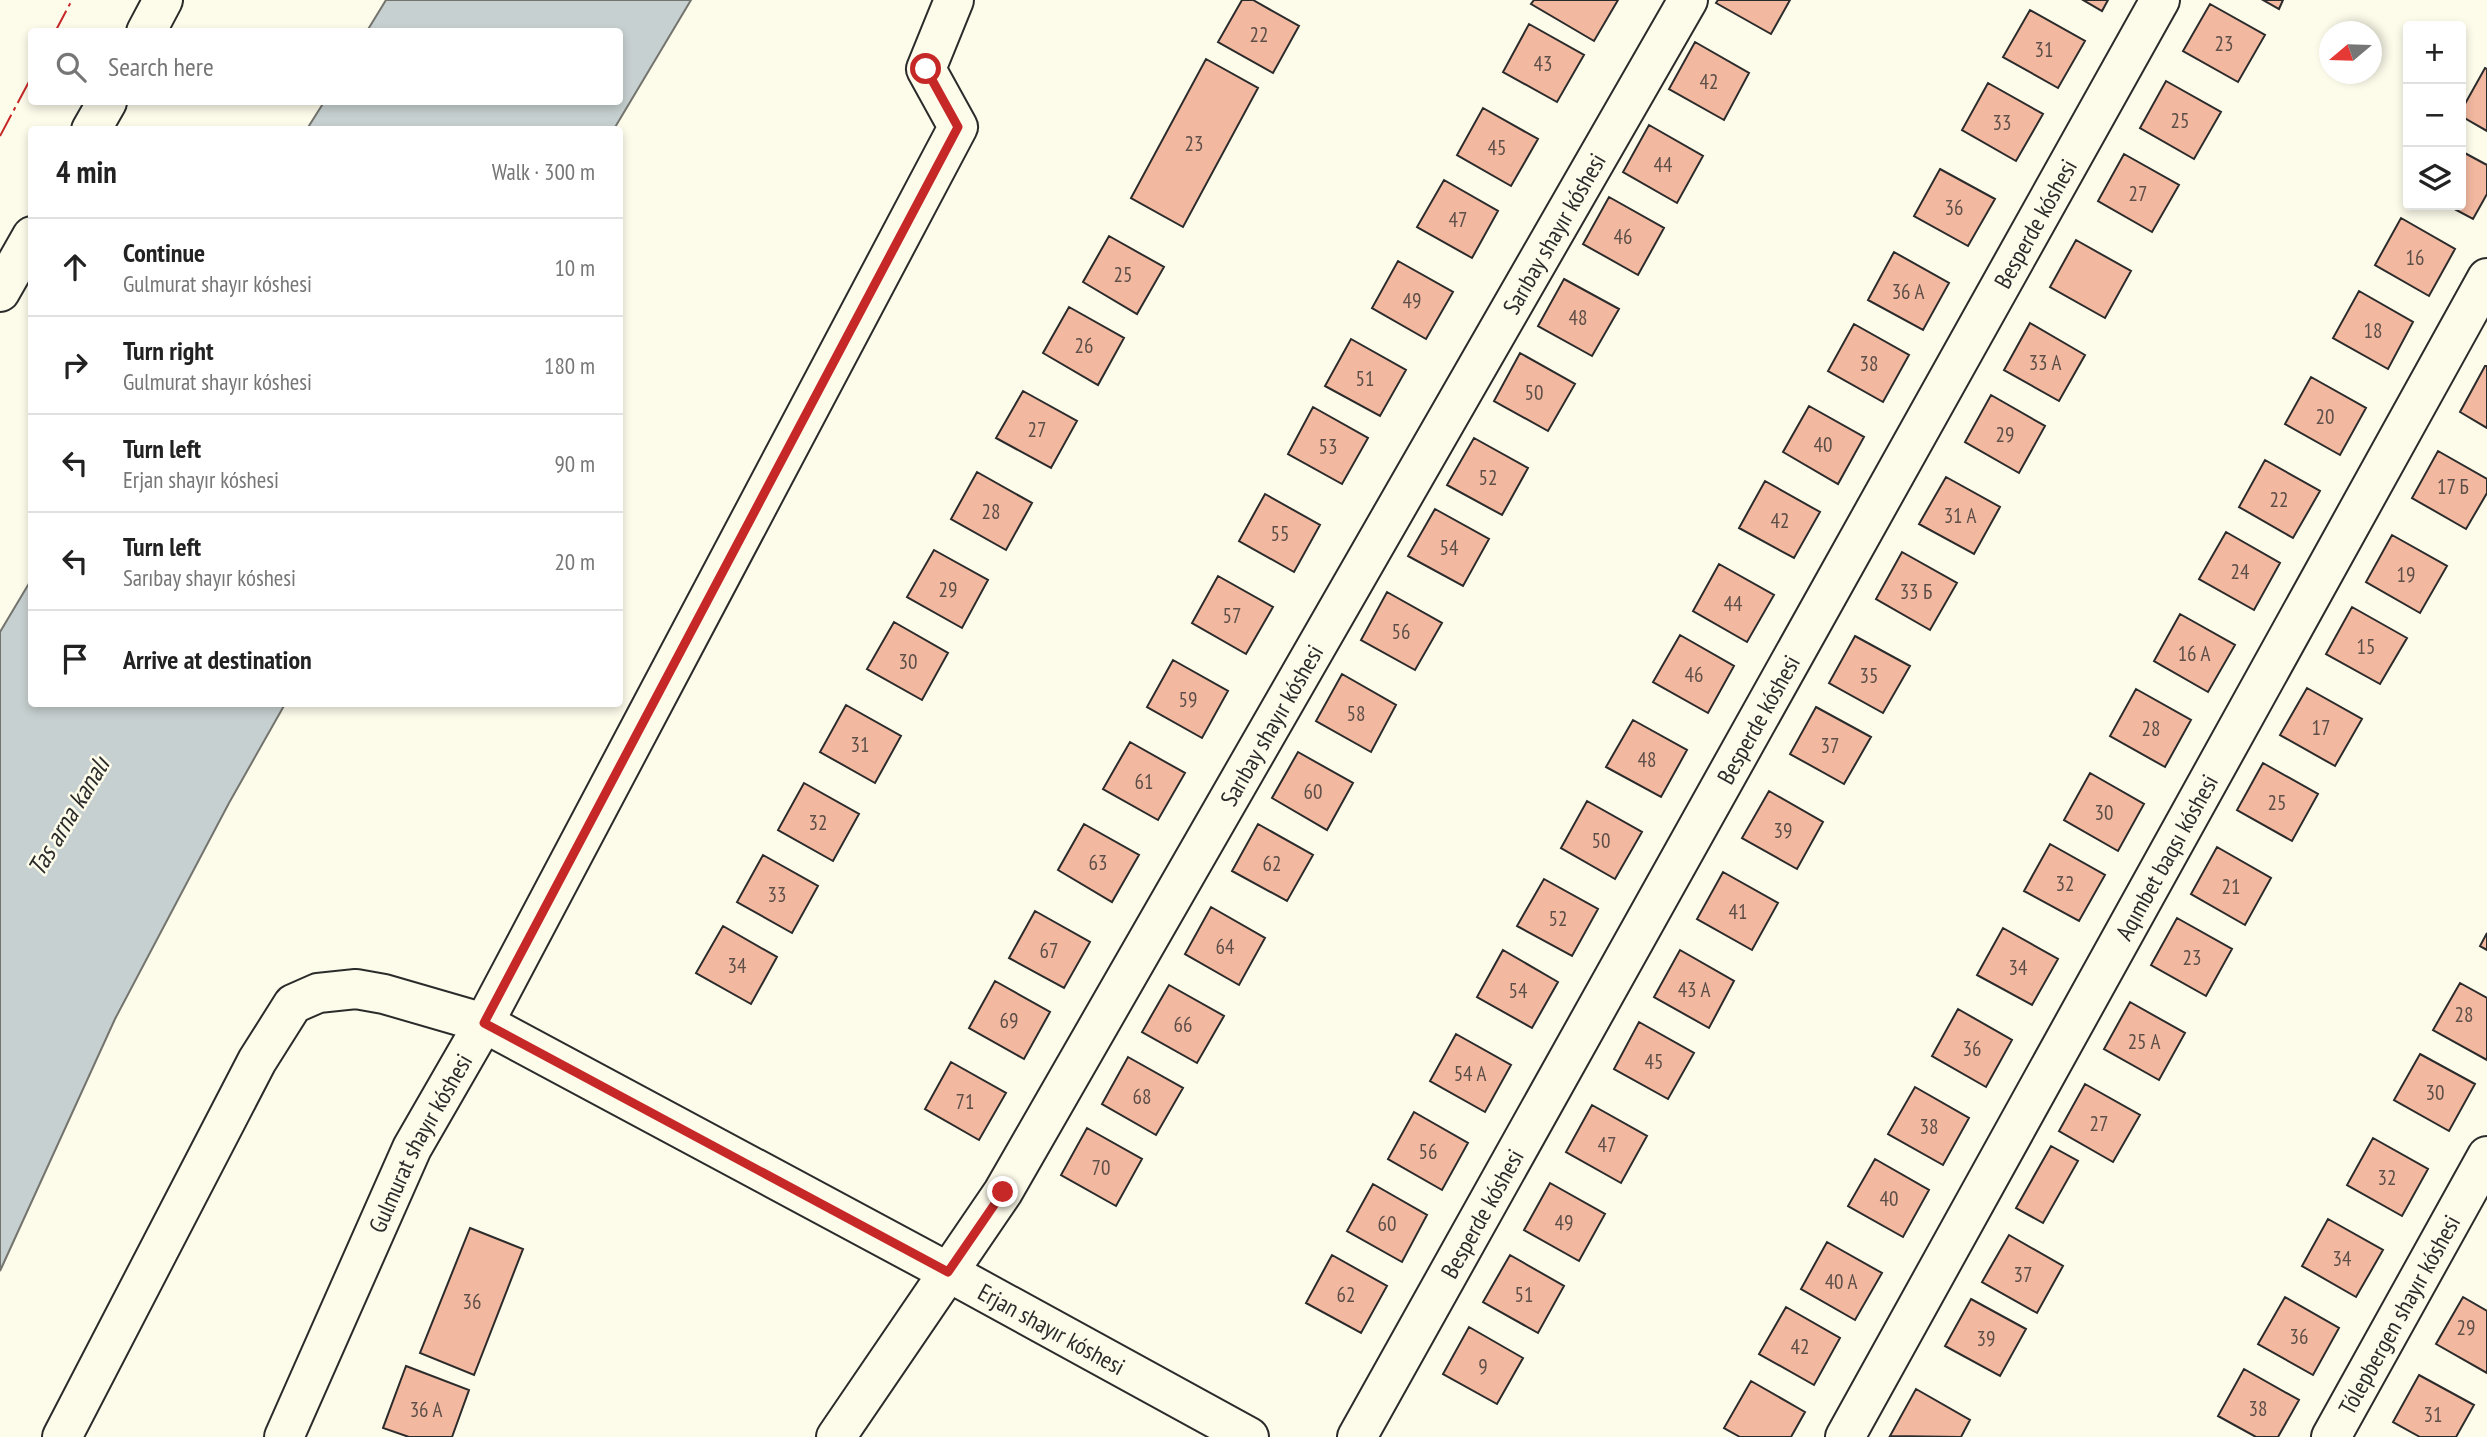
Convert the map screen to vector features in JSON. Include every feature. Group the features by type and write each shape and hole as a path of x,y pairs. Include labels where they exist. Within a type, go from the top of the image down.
{"street":[{"path":"148,28 163,0"},
{"name":"Gulmurat shayır kóshesi","path":"284,1437 412,1148 484,1023 958,127 926,69 954,0"},
{"name":"Sarıbay shayır kóshesi","path":"836,1437 1003,1192 1688,0"},
{"name":"Besperde kóshesi","path":"1357,1437 2160,0"},
{"path":"93,126 105,105"},
{"path":"0,292 28,243"},
{"name":"Aqımbet baqsı kóshesi","path":"1845,1437 2487,278"},
{"name":"Erjan shayır kóshesi","path":"62,1437 257,1061 293,1004 318,993 356,989 384,994 484,1023 1249,1437"},
{"name":"Tólepbergen shayır kóshesi","path":"2331,1437 2487,1156"}],"water":[{"path":"386,0 691,0 616,126 309,126 322,105 623,105 623,28 369,28"},
{"name":"Tas arna kanalı","path":"28,585 28,707 283,707 229,803 115,1019 0,1271 0,632"}],"building":[{"path":"1242,0 1253,0 1299,26 1273,73 1218,42"},
{"path":"1534,0 1618,0 1594,41 1531,4"},
{"path":"1718,0 1790,0 1771,34 1716,3"},
{"path":"2083,0 2108,0 2102,11"},
{"path":"2263,0 2283,0 2279,9"},
{"path":"2210,4 2265,35 2238,82 2183,51"},
{"path":"2030,10 2085,41 2058,88 2003,57"},
{"path":"1529,24 1584,55 1557,102 1503,72"},
{"path":"1695,42 1749,73 1724,120 1669,89"},
{"path":"1206,59 1258,88 1183,227 1131,198"},
{"path":"2485,68 2487,69 2487,131 2466,119 2466,102"},
{"path":"2166,81 2221,112 2194,159 2140,128"},
{"path":"1988,83 2043,114 2016,161 1962,130"},
{"path":"1483,108 1538,139 1511,186 1457,155"},
{"path":"1649,125 1703,156 1677,203 1623,172"},
{"path":"2124,154 2179,185 2152,232 2098,201"},
{"path":"2466,154 2487,165 2487,194 2473,219 2456,210 2466,210"},
{"path":"1940,169 1995,199 1968,246 1914,216"},
{"path":"1444,180 1498,211 1472,258 1417,227"},
{"path":"1609,197 1664,228 1638,275 1583,244"},
{"path":"2401,218 2455,249 2429,296 2375,265"},
{"path":"1109,236 1164,267 1137,314 1083,282"},
{"path":"2076,240 2131,271 2105,318 2050,287"},
{"path":"1894,252 1949,283 1923,330 1868,300"},
{"path":"1398,261 1453,292 1426,339 1372,308"},
{"path":"1564,279 1619,309 1592,356 1538,326"},
{"path":"2359,291 2413,322 2388,369 2333,338"},
{"path":"1069,307 1124,338 1098,385 1043,353"},
{"path":"2030,323 2085,355 2059,401 2004,370"},
{"path":"1854,324 1909,355 1883,402 1828,371"},
{"path":"1351,339 1406,370 1380,416 1325,386"},
{"path":"1520,353 1575,384 1548,431 1494,401"},
{"path":"2487,366 2487,428 2460,412"},
{"path":"2311,377 2366,408 2340,455 2285,424"},
{"path":"1023,391 1077,421 1051,468 996,438"},
{"path":"1991,395 2045,426 2019,473 1965,442"},
{"path":"1809,406 1864,437 1838,484 1783,452"},
{"path":"1313,407 1368,438 1342,484 1288,454"},
{"path":"1474,438 1528,468 1502,515 1447,485"},
{"path":"2438,451 2487,479 2487,493 2466,529 2412,498"},
{"path":"2265,460 2320,491 2293,538 2239,507"},
{"path":"977,472 1032,503 1006,550 951,519"},
{"path":"1946,477 2000,507 1974,554 1919,524"},
{"path":"1765,481 1820,512 1794,558 1739,528"},
{"path":"1265,494 1320,525 1294,572 1239,541"},
{"path":"1435,509 1489,539 1463,586 1408,556"},
{"path":"2226,532 2280,563 2254,610 2199,579"},
{"path":"2392,535 2447,566 2420,613 2366,582"},
{"path":"934,550 988,580 962,628 907,597"},
{"path":"1902,552 1957,583 1930,630 1876,599"},
{"path":"1719,564 1774,595 1747,642 1693,611"},
{"path":"1218,576 1273,607 1246,654 1192,623"},
{"path":"1387,592 1442,623 1415,670 1361,640"},
{"path":"2352,607 2407,638 2380,684 2326,654"},
{"path":"2180,614 2235,645 2208,692 2154,661"},
{"path":"894,622 948,653 922,700 867,669"},
{"path":"1680,635 1734,666 1708,713 1653,682"},
{"path":"1855,636 1910,666 1883,713 1829,683"},
{"path":"1173,660 1228,691 1202,738 1147,707"},
{"path":"1342,674 1396,705 1371,752 1316,721"},
{"path":"2307,688 2362,719 2335,766 2280,735"},
{"path":"2136,689 2191,720 2165,767 2110,736"},
{"path":"846,705 901,736 875,783 820,752"},
{"path":"1816,707 1871,737 1844,784 1790,754"},
{"path":"1633,720 1687,750 1661,797 1606,767"},
{"path":"1130,742 1185,773 1158,820 1103,789"},
{"path":"1298,752 1353,783 1327,830 1272,798"},
{"path":"2263,763 2318,794 2292,841 2237,810"},
{"path":"2090,773 2144,804 2118,851 2064,820"},
{"path":"804,783 859,814 833,861 778,830"},
{"path":"1769,791 1823,822 1797,869 1742,838"},
{"path":"1587,801 1642,832 1615,879 1561,848"},
{"path":"1084,824 1139,855 1112,902 1058,870"},
{"path":"1258,824 1313,855 1287,901 1232,871"},
{"path":"2050,844 2105,875 2079,921 2024,891"},
{"path":"2217,847 2271,878 2245,925 2191,894"},
{"path":"763,855 818,886 792,933 737,902"},
{"path":"1723,872 1778,903 1752,950 1697,919"},
{"path":"1544,879 1598,909 1572,956 1517,926"},
{"path":"1211,907 1265,938 1239,985 1185,954"},
{"path":"1035,911 1090,942 1064,988 1009,958"},
{"path":"2177,918 2232,949 2206,996 2151,965"},
{"path":"723,926 777,957 751,1004 696,973"},
{"path":"2003,928 2058,959 2032,1005 1977,975"},
{"path":"2487,933 2487,950 2480,946"},
{"path":"1503,950 1558,982 1532,1028 1477,997"},
{"path":"1680,950 1734,981 1709,1028 1654,997"},
{"path":"995,981 1050,1012 1024,1059 969,1028"},
{"path":"2460,983 2487,998 2487,1060 2433,1030"},
{"path":"1169,985 1224,1016 1197,1063 1142,1032"},
{"path":"2130,1002 2185,1033 2159,1080 2104,1049"},
{"path":"1958,1009 2012,1040 1986,1087 1932,1056"},
{"path":"1639,1022 1694,1053 1668,1099 1614,1069"},
{"path":"1456,1034 1511,1065 1485,1112 1430,1081"},
{"path":"2420,1054 2475,1084 2449,1131 2394,1100"},
{"path":"1128,1057 1183,1088 1156,1135 1102,1104"},
{"path":"951,1062 1006,1093 979,1140 925,1109"},
{"path":"2085,1084 2140,1115 2113,1162 2059,1131"},
{"path":"1915,1087 1969,1118 1943,1165 1888,1134"},
{"path":"1592,1105 1647,1136 1621,1183 1566,1152"},
{"path":"1414,1112 1468,1143 1442,1190 1388,1159"},
{"path":"1087,1128 1142,1159 1116,1206 1061,1175"},
{"path":"2373,1138 2428,1169 2402,1216 2347,1185"},
{"path":"2051,1146 2078,1161 2043,1223 2016,1208"},
{"path":"1875,1159 1929,1190 1903,1237 1848,1206"},
{"path":"1550,1183 1605,1214 1579,1261 1524,1230"},
{"path":"1373,1184 1427,1215 1402,1262 1347,1231"},
{"path":"2328,1219 2383,1250 2356,1297 2302,1266"},
{"path":"470,1228 523,1249 474,1375 420,1353"},
{"path":"2009,1235 2063,1266 2037,1313 1982,1282"},
{"path":"1827,1242 1882,1273 1855,1320 1801,1289"},
{"path":"1332,1255 1387,1286 1361,1333 1306,1303"},
{"path":"1510,1255 1564,1286 1538,1333 1483,1302"},
{"path":"2285,1297 2339,1328 2313,1375 2258,1344"},
{"path":"2463,1297 2487,1311 2487,1373 2436,1344"},
{"path":"1971,1299 2026,1329 2000,1376 1945,1346"},
{"path":"1786,1307 1840,1338 1814,1385 1759,1354"},
{"path":"1469,1327 1523,1358 1497,1404 1443,1374"},
{"path":"406,1366 469,1390 452,1437 409,1437 383,1428"},
{"path":"2244,1369 2299,1400 2278,1437 2256,1437 2218,1416"},
{"path":"2419,1375 2474,1405 2456,1437 2420,1437 2393,1422"},
{"path":"1751,1381 1805,1412 1791,1437 1740,1437 1724,1428"},
{"path":"1916,1389 1970,1420 1961,1437 1890,1436"}],"power":[{"path":"57,28 72,0"},
{"path":"0,136 28,84"}],"route":[{"path":"926,69 958,127 484,1023 948,1272 1003,1192"}]}
